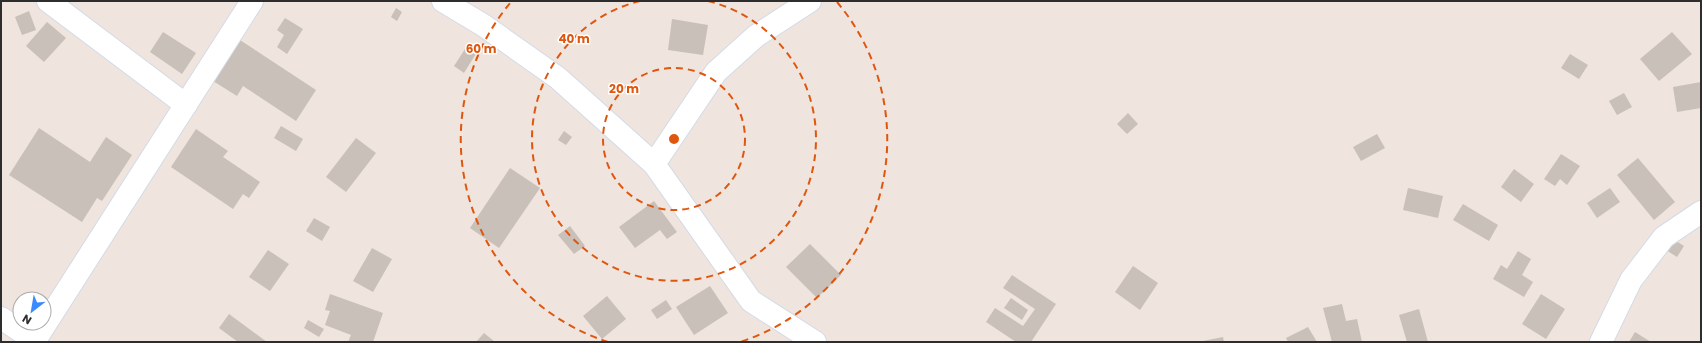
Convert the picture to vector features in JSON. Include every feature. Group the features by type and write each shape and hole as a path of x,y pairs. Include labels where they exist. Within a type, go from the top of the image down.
{"street":[{"path":"48,1 186,105"},
{"path":"1,318 35,341 252,1"},
{"path":"443,1 483,25 558,78 654,164 751,301 815,342"},
{"path":"654,164 716,72 756,36 810,1"},
{"path":"1601,342 1631,280 1664,237 1701,212"}],"building":[{"path":"396,8 402,12 397,21 391,17"},
{"path":"29,11 36,30 22,35 15,17"},
{"path":"285,18 303,29 287,54 277,47 284,35 277,30"},
{"path":"672,19 708,25 703,55 668,50"},
{"path":"47,22 66,38 44,62 26,46"},
{"path":"163,32 196,53 182,74 150,52"},
{"path":"1672,32 1692,54 1659,81 1640,59"},
{"path":"240,40 316,90 296,121 243,86 237,96 213,81"},
{"path":"467,46 477,52 464,73 454,66"},
{"path":"1570,54 1588,65 1579,79 1561,68"},
{"path":"1701,82 1701,108 1677,112 1673,87"},
{"path":"1624,93 1632,107 1617,115 1609,101"},
{"path":"1128,113 1138,124 1127,134 1117,124"},
{"path":"281,126 303,139 296,151 274,138"},
{"path":"39,128 90,162 106,137 132,155 102,201 97,198 82,222 9,175"},
{"path":"196,129 228,151 223,157 260,182 249,198 243,194 233,209 171,167"},
{"path":"564,131 572,137 566,145 558,140"},
{"path":"1377,134 1385,148 1361,161 1353,147"},
{"path":"356,138 376,153 346,192 326,177"},
{"path":"1561,154 1580,166 1567,185 1560,179 1555,186 1544,179"},
{"path":"1638,158 1675,202 1654,220 1617,175"},
{"path":"510,168 540,188 499,248 470,228"},
{"path":"1514,169 1534,184 1521,202 1501,187"},
{"path":"1408,188 1443,196 1438,218 1403,210"},
{"path":"1610,188 1620,202 1597,218 1587,203"},
{"path":"654,201 677,232 667,239 660,230 635,248 619,227"},
{"path":"1463,204 1498,225 1489,241 1453,220"},
{"path":"314,218 330,227 322,241 306,231"},
{"path":"570,226 585,246 574,254 558,235"},
{"path":"1673,239 1684,246 1677,257 1666,250"},
{"path":"810,244 841,275 817,298 786,267"},
{"path":"372,248 392,259 373,292 353,281"},
{"path":"268,250 289,264 270,291 249,277"},
{"path":"1518,251 1531,259 1522,275 1533,282 1524,297 1493,279 1501,265 1507,269"},
{"path":"1133,266 1158,283 1140,310 1115,292"},
{"path":"1012,275 1056,304 1031,342 1016,342 986,322 995,308 1023,326 1035,309 1003,288"},
{"path":"710,286 728,313 694,335 676,307"},
{"path":"330,294 383,313 373,342 348,342 351,335 325,325 330,311 325,310"},
{"path":"1541,294 1565,309 1546,339 1522,324"},
{"path":"607,296 626,319 602,339 583,316"},
{"path":"1011,298 1028,310 1022,320 1004,308"},
{"path":"666,300 672,309 657,319 651,310"},
{"path":"1342,304 1346,321 1357,319 1362,342 1332,342 1323,308"},
{"path":"1419,309 1428,342 1407,342 1399,315"},
{"path":"229,314 267,342 238,342 219,328"},
{"path":"308,320 324,329 319,337 304,328"},
{"path":"1308,327 1317,342 1288,342 1286,338"},
{"path":"1635,332 1651,342 1629,342"},
{"path":"484,333 495,342 476,342"},
{"path":"1223,337 1224,342 1203,342 1203,341"}]}
